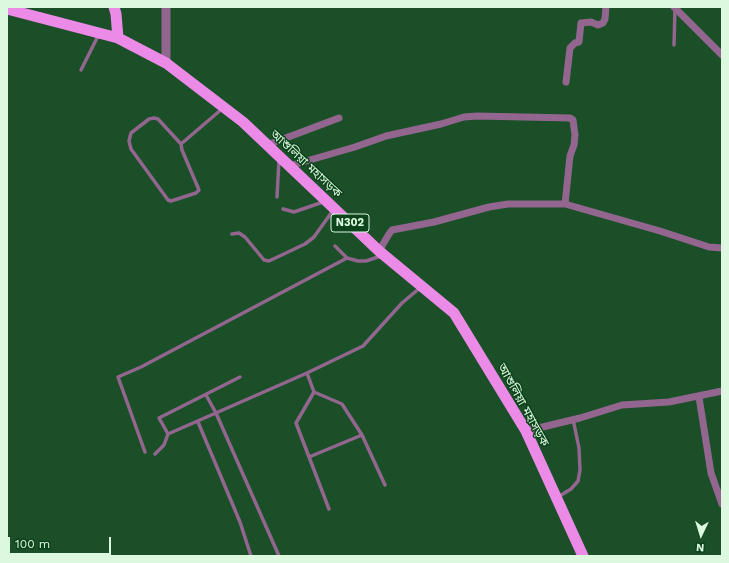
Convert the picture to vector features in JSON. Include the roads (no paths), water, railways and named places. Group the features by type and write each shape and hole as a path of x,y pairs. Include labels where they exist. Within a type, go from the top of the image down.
{"highway":[{"path":"114,7 118,38"},
{"name":"আশুলিয়া মহাসড়ক","path":"7,8 118,38 166,63 243,122 382,253 454,313 526,431 583,556"}],"street":[{"path":"166,7 166,63"},
{"path":"566,82 570,48 575,43 579,42 581,23 591,22 598,25 603,23 605,19 606,7"},
{"path":"674,7 722,55"},
{"path":"289,166 355,147 386,136 441,124 464,117 570,118 573,120 575,135 574,145 570,156 565,204"},
{"path":"267,145 339,118"},
{"path":"382,253 388,234 392,230 508,204 565,204 660,231 709,247 722,248"},
{"path":"526,431 622,405 669,402 699,397 722,391"},
{"path":"699,397 711,473 722,504"}],"lane":[{"path":"674,7 674,45"},
{"path":"81,70 99,33"},
{"path":"181,144 224,107"},
{"path":"154,118 158,119 181,144 182,150 199,190 196,193 171,201 168,200 131,149 129,141 131,133 149,119 154,118"},
{"path":"277,197 279,157"},
{"path":"283,210 294,212 330,205"},
{"path":"232,234 239,233 245,237 264,260 269,261 305,244 314,237 330,205"},
{"path":"335,246 347,258 366,261 382,253"},
{"path":"145,452 118,377 141,367 347,258"},
{"path":"155,454 164,445 168,434 307,373 363,346 421,286"},
{"path":"307,373 314,392 342,404 362,436 385,486"},
{"path":"168,434 159,418 240,377"},
{"path":"314,392 296,422 329,509"},
{"path":"206,395 216,413 279,556"},
{"path":"556,498 571,489 578,481 580,470 579,448 573,419"},
{"path":"198,422 240,522 251,556"},
{"path":"309,457 362,436"}]}
